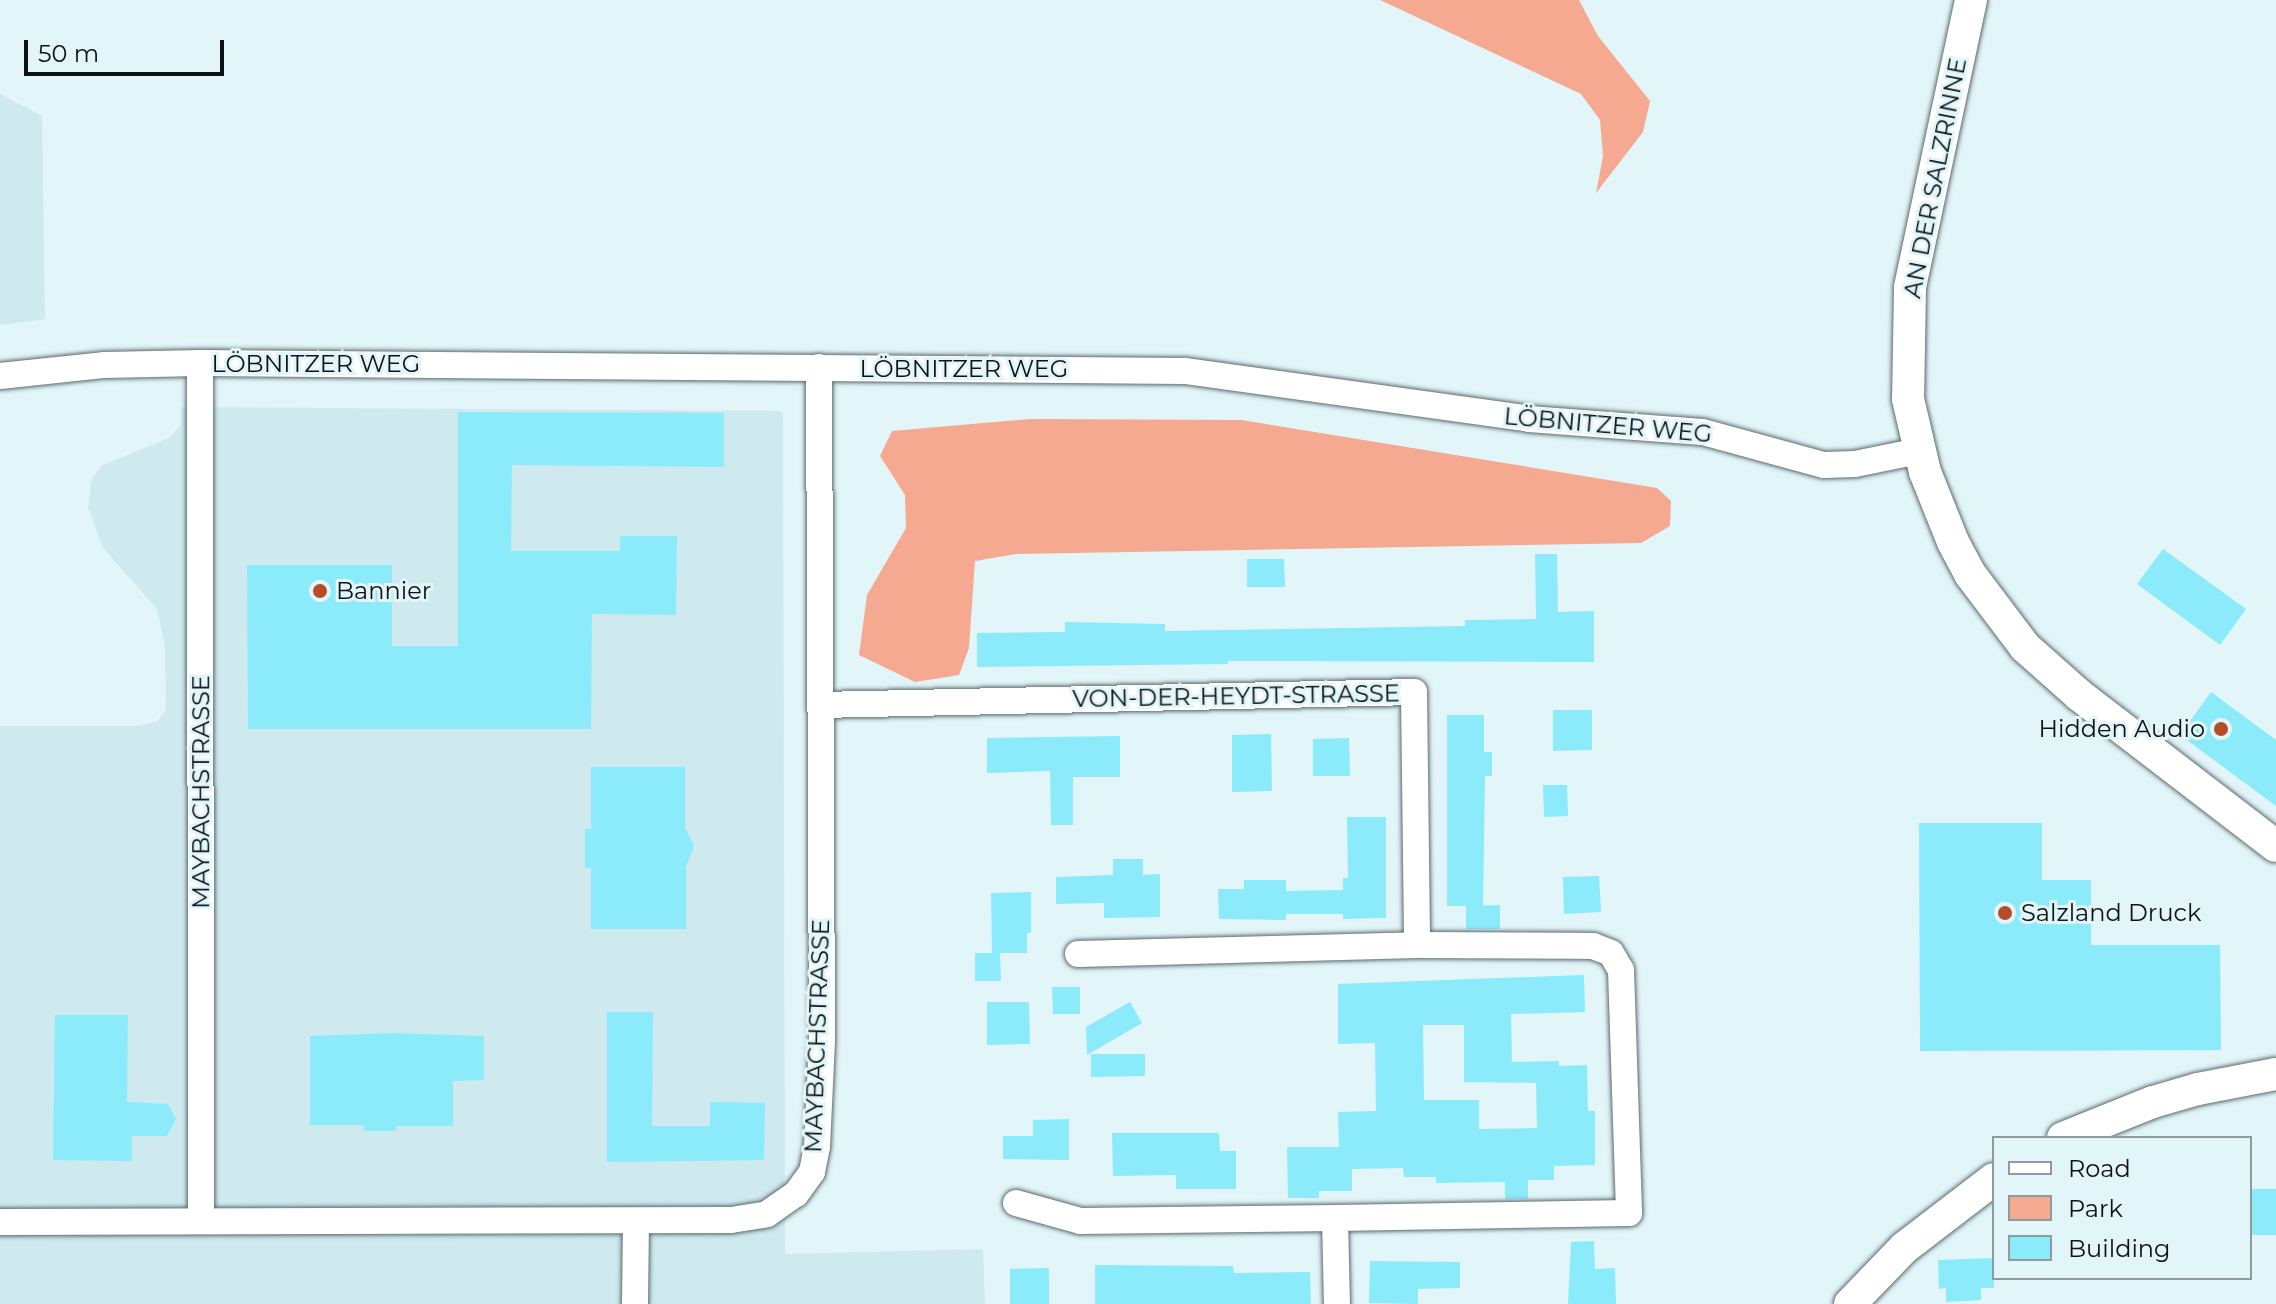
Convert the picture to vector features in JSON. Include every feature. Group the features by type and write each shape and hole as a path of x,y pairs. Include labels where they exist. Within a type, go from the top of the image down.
{"street":[{"name":"AN DER SALZRINNE","path":"1971,0 1910,288 1908,399 1919,451 1937,505 1988,602 2025,647 2079,695 2276,846"},
{"name":"LÖBNITZER WEG","path":"0,376 105,365 200,363 1185,371 1529,419 1703,432 1824,465 1855,464 1919,451"},
{"name":"MAYBACHSTRASSE","path":"200,363 201,1221"},
{"name":"MAYBACHSTRASSE","path":"0,1222 731,1220 767,1214 796,1194 812,1172 817,1147 822,1040 819,367"},
{"name":"VON-DER-HEYDT-STRASSE","path":"820,705 1414,692 1417,945"},
{"path":"1016,1203 1080,1221 1629,1213 1621,970 1611,953 1593,946 1417,945 1078,954"},
{"path":"2068,1136 2153,1102 2198,1089 2276,1074"},
{"path":"1850,1304 1904,1248 1992,1181"},
{"path":"1335,1218 1337,1304"},
{"path":"635,1304 636,1222"}],"shaded area":[{"path":"0,94 42,116 45,319 0,325"},
{"path":"181,407 783,411 785,1254 983,1249 985,1304 0,1304 0,726 138,726 158,721 166,710 165,645 157,609 103,548 88,507 92,478 103,465 169,438 181,425"}],"green space":[{"path":"1380,0 1579,0 1598,36 1650,101 1643,132 1596,193 1603,156 1600,120 1581,94"},
{"path":"1030,419 1241,420 1657,488 1671,501 1670,526 1641,543 1016,554 975,561 969,648 959,675 915,682 859,655 867,595 906,528 905,495 880,456 892,431"}],"building":[{"path":"458,412 724,413 724,467 512,465 511,551 620,551 620,536 677,536 676,615 592,614 591,729 248,729 247,565 392,565 392,646 458,646"},
{"path":"2163,549 2246,609 2220,645 2137,584"},
{"path":"1535,554 1557,554 1558,612 1594,611 1594,662 1228,661 1228,664 977,667 977,633 1065,632 1065,622 1165,624 1165,631 1465,626 1465,620 1536,619"},
{"path":"1247,559 1284,559 1285,587 1247,587"},
{"path":"2211,692 2276,740 2276,806 2180,735"},
{"path":"1553,710 1592,710 1592,750 1553,751"},
{"path":"1447,715 1484,715 1484,752 1492,752 1492,776 1485,776 1483,906 1447,906"},
{"path":"1271,734 1272,791 1232,792 1232,735"},
{"path":"1120,736 1120,777 1073,777 1073,825 1051,825 1050,771 987,773 987,738"},
{"path":"1349,738 1350,776 1313,776 1313,739"},
{"path":"591,767 685,767 685,827 694,846 686,867 686,929 591,929 591,868 585,868 585,829 591,829"},
{"path":"1543,785 1567,785 1568,816 1544,817"},
{"path":"1347,817 1386,817 1386,918 1343,919 1343,914 1286,914 1286,920 1219,919 1218,889 1244,889 1244,880 1286,880 1286,891 1343,890 1343,878 1348,878"},
{"name":"Salzland Druck","path":"1919,823 2042,823 2042,880 2091,880 2091,945 2220,945 2221,1050 1920,1051"},
{"path":"1113,859 1143,859 1143,875 1160,874 1160,917 1104,918 1104,903 1056,904 1056,877 1113,875"},
{"path":"1599,876 1601,912 1564,914 1563,877"},
{"path":"1031,892 1031,933 1027,933 1027,953 992,953 991,893"},
{"path":"1500,905 1500,929 1466,929 1466,906"},
{"path":"975,953 1000,953 1001,981 975,981"},
{"path":"1584,975 1585,1012 1511,1014 1512,1062 1559,1061 1559,1066 1587,1065 1588,1111 1595,1111 1595,1165 1554,1166 1554,1180 1528,1180 1528,1199 1505,1199 1505,1182 1436,1183 1436,1177 1404,1177 1403,1168 1352,1169 1352,1191 1319,1191 1319,1198 1288,1198 1287,1147 1339,1147 1338,1112 1376,1111 1375,1043 1338,1044 1338,984","holes":["1423,1025 1464,1025 1464,1082 1536,1083 1537,1128 1479,1129 1479,1100 1424,1100"]},
{"path":"1052,987 1080,987 1080,1014 1053,1014"},
{"path":"987,1002 1029,1002 1030,1044 987,1045"},
{"path":"1130,1002 1142,1023 1087,1055 1086,1027"},
{"path":"607,1012 653,1012 652,1126 710,1126 710,1102 765,1103 764,1160 607,1162"},
{"path":"55,1015 128,1015 127,1102 168,1104 176,1119 167,1136 132,1136 132,1161 53,1160"},
{"path":"394,1033 484,1036 484,1080 453,1081 453,1126 396,1126 396,1131 364,1131 364,1125 310,1125 310,1036"},
{"path":"1091,1054 1145,1054 1145,1076 1091,1077"},
{"path":"1069,1119 1069,1160 1003,1159 1003,1136 1033,1136 1033,1120"},
{"path":"1112,1133 1219,1133 1220,1151 1236,1151 1236,1189 1176,1189 1176,1175 1113,1176"},
{"path":"2252,1189 2276,1189 2276,1235 2252,1235"},
{"path":"1594,1241 1595,1269 1615,1268 1616,1304 1568,1304 1571,1242"},
{"path":"1992,1258 1994,1288 1981,1288 1981,1300 1946,1302 1946,1288 1939,1289 1938,1260"},
{"path":"1370,1261 1460,1262 1460,1288 1418,1289 1418,1304 1369,1303"},
{"path":"1095,1265 1233,1266 1234,1273 1310,1272 1311,1304 1095,1304"},
{"path":"1049,1268 1049,1304 1010,1304 1010,1269"}],"place":[{"name":"Bannier","path":"320,591"},
{"name":"Hidden Audio","path":"2221,729"},
{"name":"Salzland Druck","path":"2005,913"}]}
